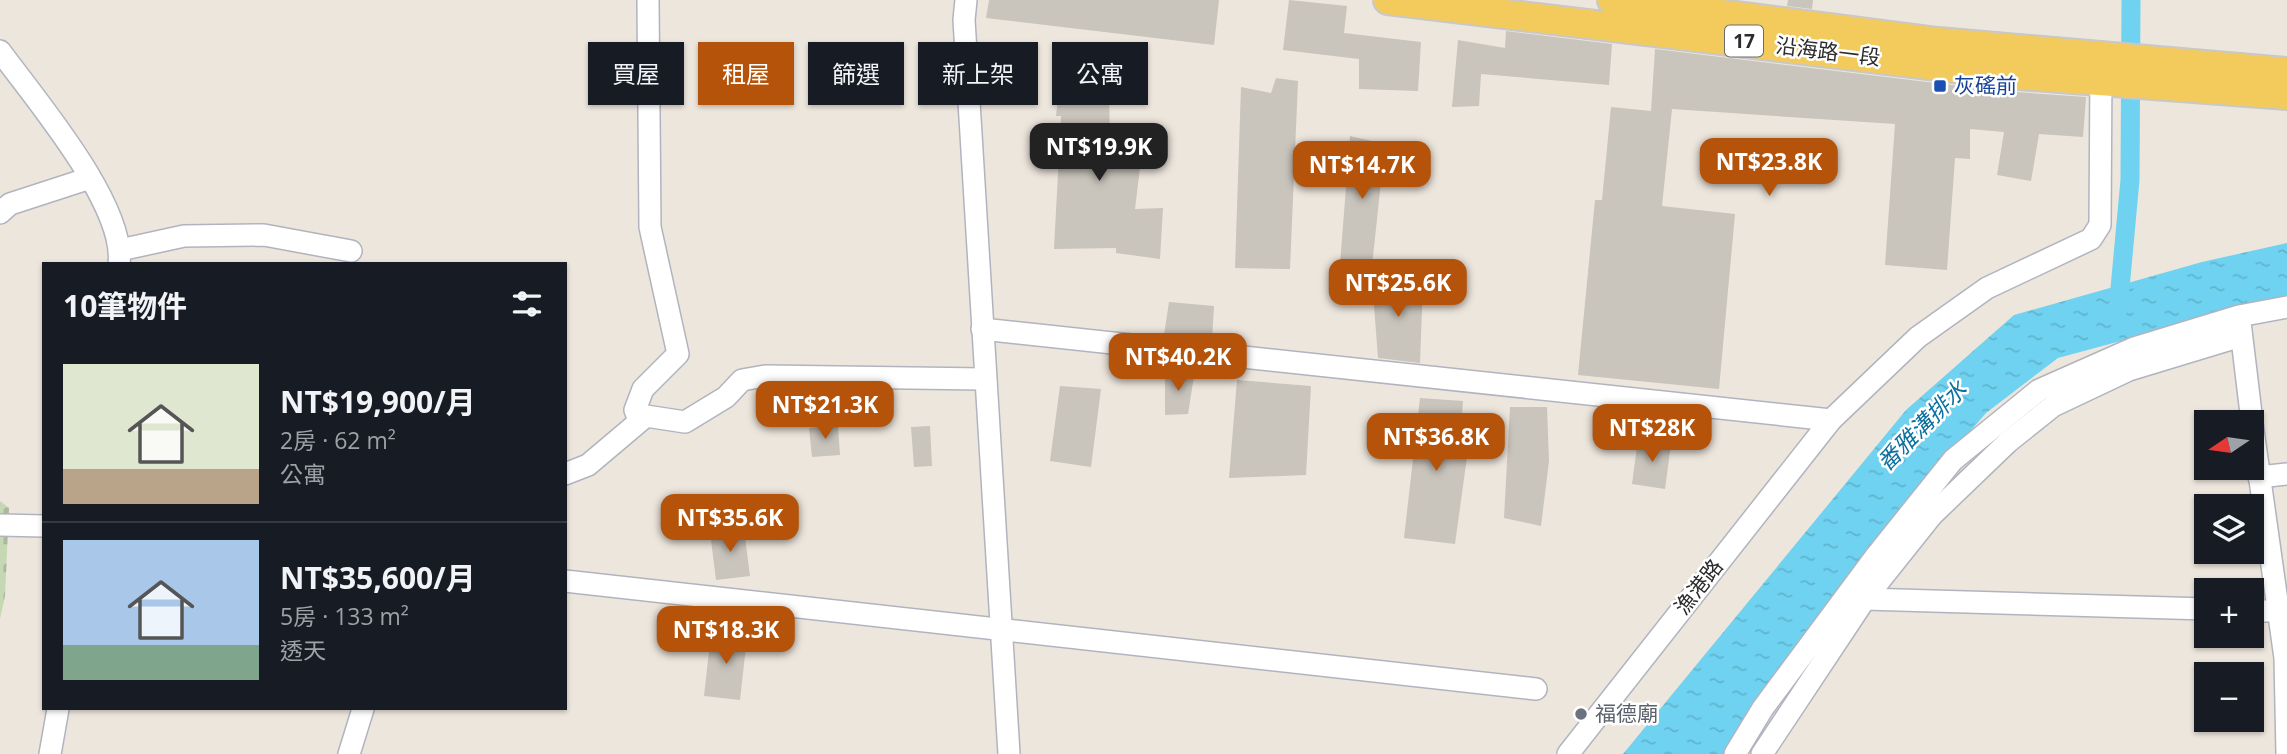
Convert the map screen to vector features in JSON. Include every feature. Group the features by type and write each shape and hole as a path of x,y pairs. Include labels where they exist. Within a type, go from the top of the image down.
{"main road":[{"name":"沿海路一段","path":"1388,0 1523,8 1713,25"},
{"name":"沿海路一段","path":"1612,0 1713,25 2004,74 2101,69"},
{"name":"17","path":"2101,69 2287,72"},
{"name":"17","path":"2144,71 2287,95"}],"street":[{"path":"639,421 635,410 643,389 678,354 650,227 648,0"},
{"path":"967,0 964,20 1009,754"},
{"path":"0,51 90,178 112,221 120,257 184,236 264,235 351,251"},
{"name":"漁港路","path":"1568,754 1831,420 1918,337 1987,288 2091,239 2100,225 2101,69"},
{"path":"0,213 9,204 90,178"},
{"path":"1762,754 1865,599 1931,515 2008,442 2053,406 2129,370 2287,307"},
{"path":"2240,326 2250,410"},
{"path":"1735,754 1763,708 1876,556 1953,460 2039,390 2134,348 2240,326"},
{"path":"982,329 1831,420"},
{"path":"567,473 588,465 646,416 685,422 726,397 742,380 765,376 984,379"},
{"path":"2264,476 2287,474"},
{"path":"2259,480 2285,658 2287,754"},
{"path":"0,525 42,526"},
{"path":"567,581 1536,689"},
{"path":"1865,599 2194,609"},
{"path":"2264,611 2278,611"},
{"path":"50,754 58,710"},
{"path":"349,754 363,710"}],"green space":[{"path":"0,501 9,508 5,596 0,619"}],"water":[{"name":"番雅溝排水","path":"2287,243 2287,296 2058,358 1986,413 1919,491 1724,754 1623,754 1906,410 2014,315 2202,262"}],"building":[{"path":"989,0 1219,0 1214,45 986,18"},
{"path":"1289,0 1347,6 1344,33 1421,42 1418,91 1359,89 1359,59 1283,50"},
{"path":"1788,0 1813,0 1812,9 1787,6"},
{"path":"1506,31 1612,44 1609,85 1481,74 1479,106 1452,107 1458,40 1505,48"},
{"path":"1655,49 2002,91 2086,97 2083,137 2039,134 2031,181 1997,175 2004,132 1970,129 1970,159 1955,158 1947,270 1885,265 1895,124 1672,109 1662,206 1735,214 1719,389 1578,375 1595,200 1602,200 1611,107 1651,111"},
{"path":"1276,78 1298,81 1290,269 1235,268 1241,87 1271,93"},
{"path":"1057,105 1109,105 1110,152 1142,151 1135,209 1163,208 1160,259 1116,253 1116,248 1054,249 1061,116 1056,116"},
{"path":"1350,136 1385,144 1372,266 1340,264"},
{"path":"1372,279 1423,282 1420,363 1378,358"},
{"path":"1169,302 1214,306 1212,340 1164,335"},
{"path":"1165,372 1194,376 1188,414 1165,415"},
{"path":"1237,380 1311,386 1306,475 1229,478"},
{"path":"1060,386 1101,389 1091,467 1050,461"},
{"path":"1420,398 1463,401 1459,454 1467,457 1455,544 1404,538"},
{"path":"1510,407 1547,407 1549,461 1541,526 1504,518"},
{"path":"838,426 840,455 812,457 809,428"},
{"path":"930,426 932,466 914,467 911,427"},
{"path":"1638,439 1671,444 1665,489 1632,484"},
{"path":"744,529 750,576 716,580 710,532"},
{"path":"711,633 747,637 740,700 704,696"}],"waterway":[{"path":"2118,310 2130,180 2131,0"}],"place":[{"name":"灰磘前","path":"1940,86"},
{"name":"福德廟","path":"1581,714"}]}
